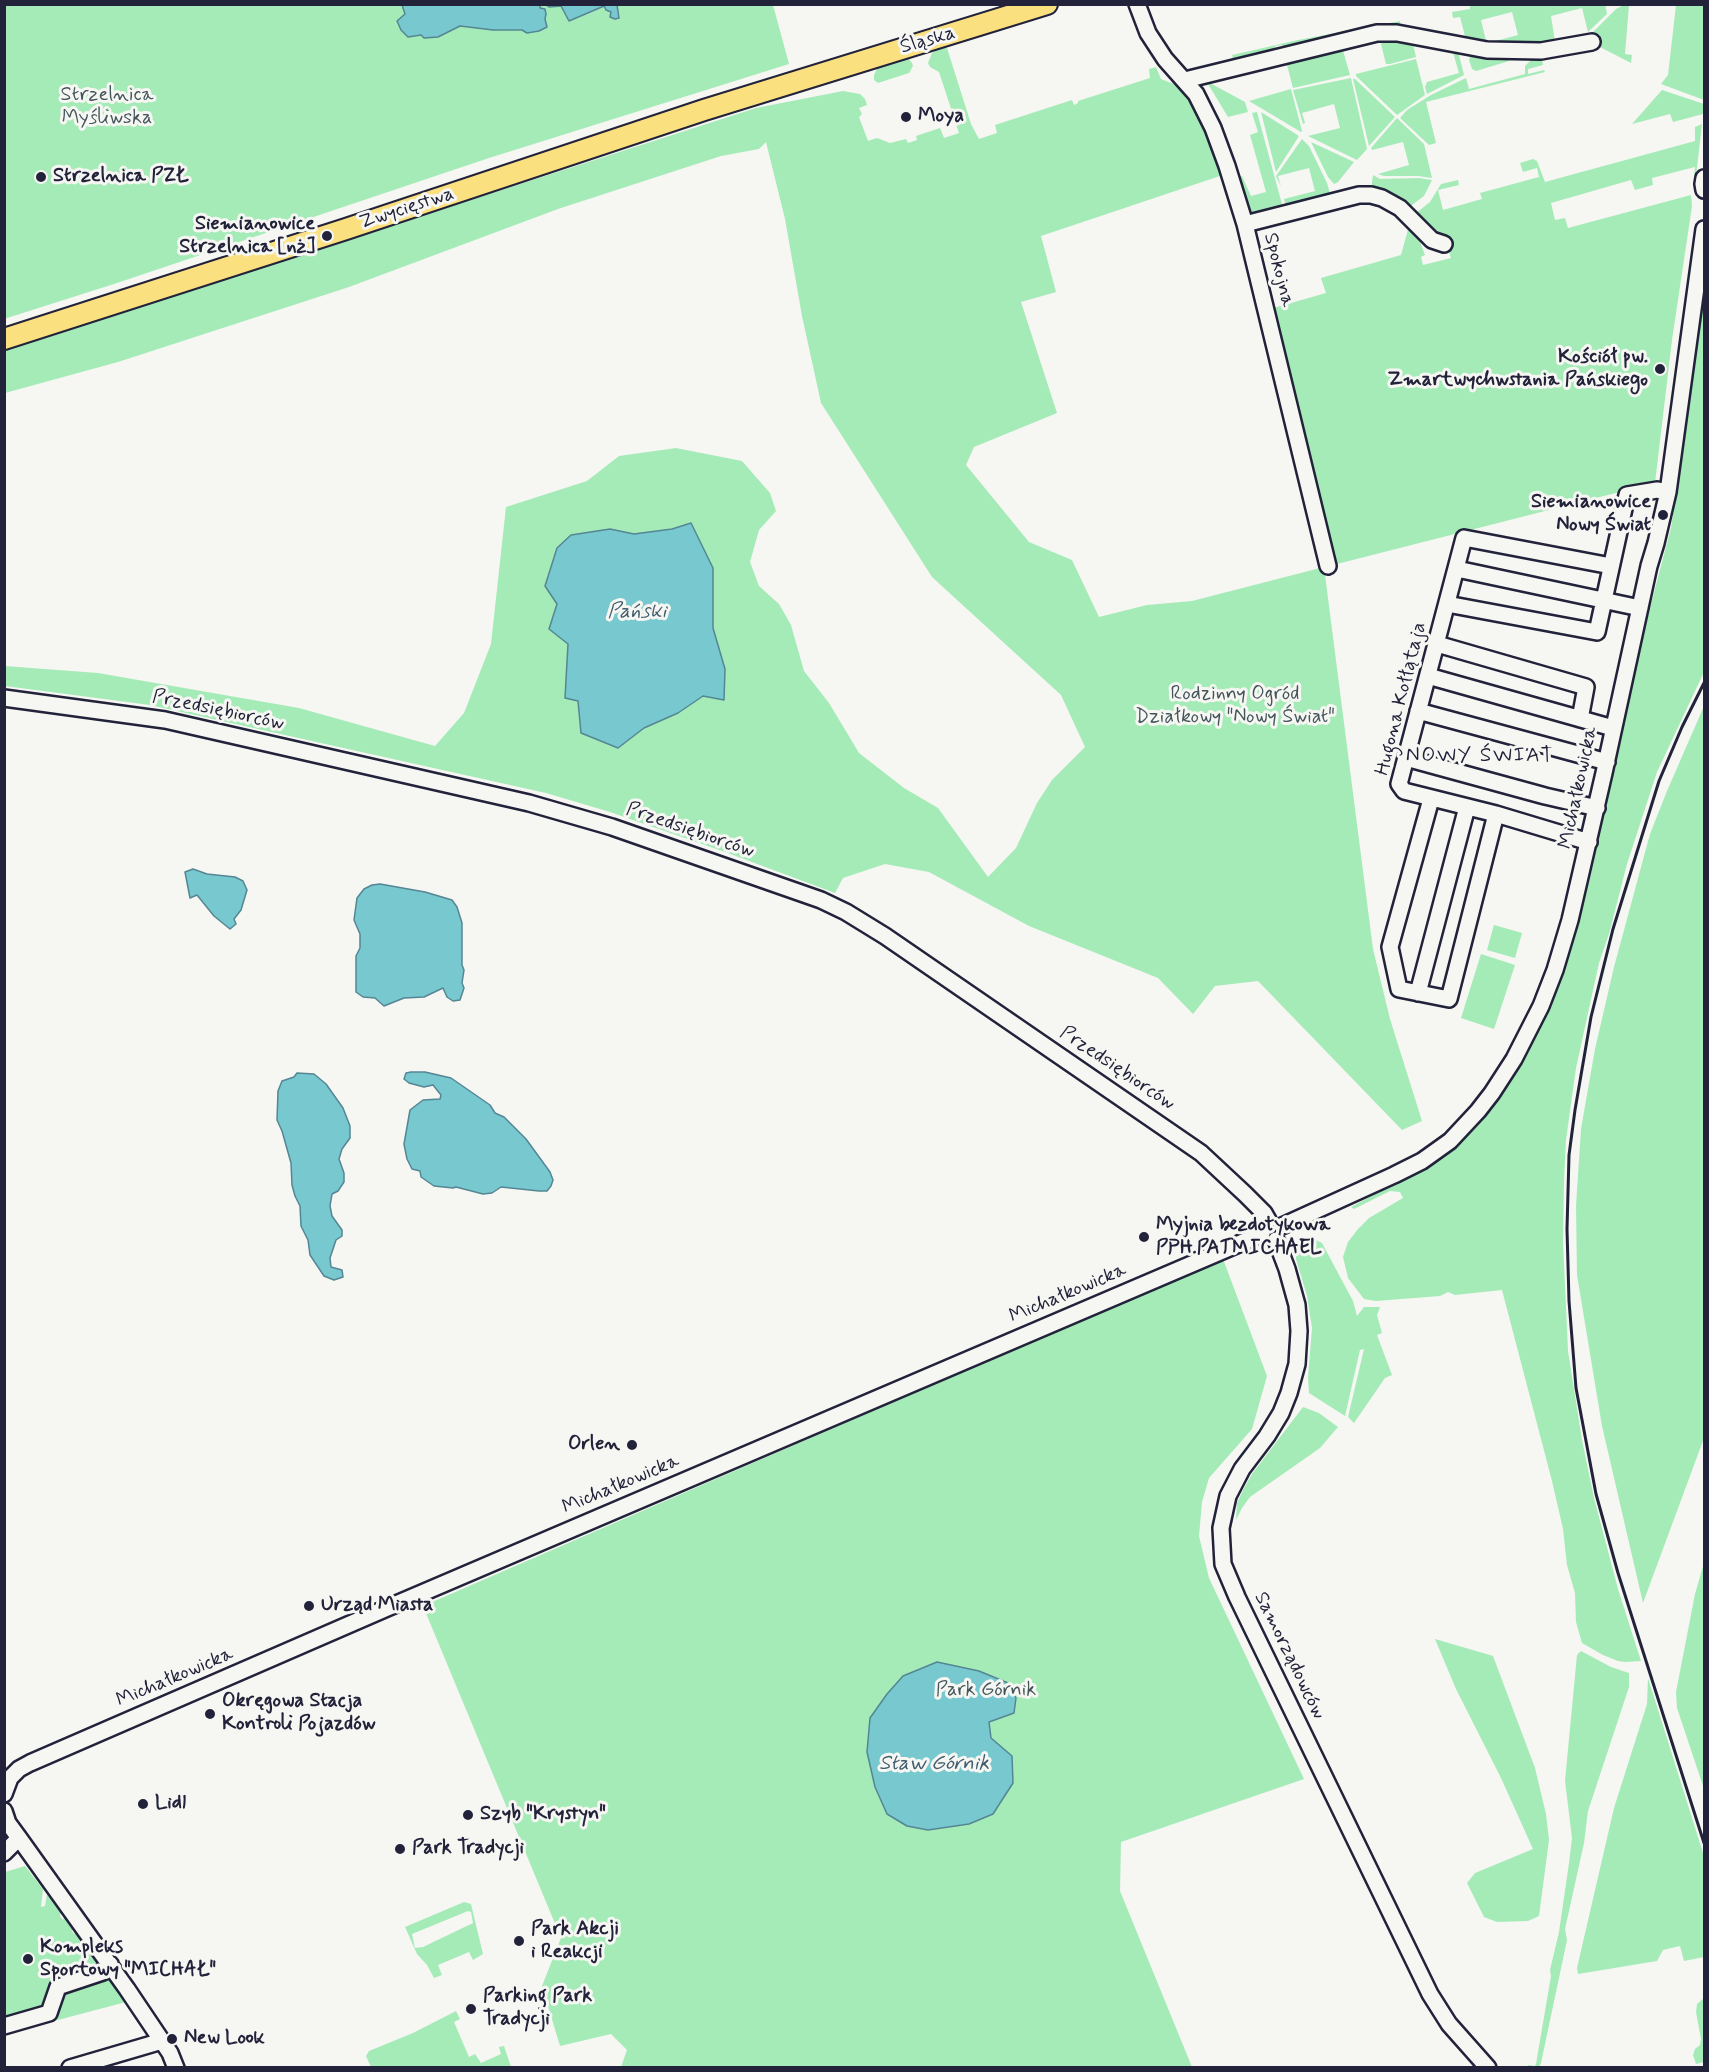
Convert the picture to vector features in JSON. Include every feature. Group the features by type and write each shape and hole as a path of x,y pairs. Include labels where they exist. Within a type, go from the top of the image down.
{"main road":[{"name":"Śląska","path":"809,77 1047,4"},
{"name":"Zwycięstwa","path":"4,339 352,228 809,77"}],"street":[{"name":"Spokojna","path":"1137,4 1148,33 1165,59 1196,94 1213,128 1245,224 1328,566"},
{"path":"1185,80 1377,33 1397,33 1487,51 1541,51 1592,42"},
{"path":"1704,178 1704,190"},
{"path":"1245,224 1359,195 1370,195 1382,198 1400,208 1432,240 1444,244"},
{"name":"Michałkowicka","path":"5,1789 10,1778 30,1763 1371,1187 1422,1161 1450,1141 1485,1104 1522,1045 1547,991 1568,929 1668,492 1704,229"},
{"path":"1447,604 1597,632 1628,495 1657,490 1668,492"},
{"name":"Hugona Kołłątaja","path":"1589,842 1496,814 1431,799 1401,789 1400,784 1464,538 1611,566"},
{"path":"1457,569 1640,608"},
{"path":"1437,644 1586,687 1580,719"},
{"path":"1428,676 1613,728"},
{"name":"Przedsiębiorców","path":"4,698 165,720 529,803 612,826 821,900 885,936 1201,1153 1250,1198 1272,1230"},
{"path":"1418,711 1607,762"},
{"path":"1406,758 1596,808"},
{"path":"1431,799 1390,947 1399,989 1449,999 1496,814"},
{"path":"1418,993 1467,807"},
{"name":"Samorządowców","path":"1272,1230 1287,1269 1297,1305 1299,1331 1297,1364 1281,1413 1267,1437 1242,1469 1227,1496 1221,1528 1223,1564 1233,1590 1430,1994 1449,2024 1488,2067"},
{"path":"4,1811 8,1822 110,1964 176,2065"},
{"path":"4,1853 19,1838"},
{"path":"4,2026 49,2013 58,1987 103,1972 110,1964"},
{"path":"70,2067 162,2041"}],"green space":[{"path":"1470,4 1524,4 1525,6 1605,4 1607,14 1588,32 1582,8 1551,16 1555,42 1522,45 1488,43 1518,35 1512,12 1481,20 1487,45 1458,37 1465,36 1460,17 1453,18 1452,12 1470,9"},
{"name":"Strzelnica Myśliwska","path":"5,5 773,5 789,64 489,158 4,319"},
{"path":"1629,5 1625,54 1632,55 1631,63 1598,46 1591,34 1616,9"},
{"path":"1676,5 1704,5 1704,100 1661,84 1668,75"},
{"path":"1400,21 1397,27 1310,39 1311,45 1287,51 1282,45 1275,46 1274,54 1234,63 1232,55 1298,40"},
{"path":"1388,37 1412,40 1416,57 1386,64 1380,40 1348,49 1348,46"},
{"name":"Rodzinny Ogród Działkowy \"Nowy Świat\"","path":"942,46 947,48 971,124 979,139 997,133 995,125 1072,100 1074,105 1078,101 1150,78 1149,69 1156,67 1161,79 1179,86 1191,101 1208,132 1223,175 1041,236 1056,292 1021,302 1057,413 974,447 966,465 1029,542 1072,560 1099,617 1147,605 1192,601 1324,567 1373,949 1390,1019 1422,1121 1402,1130 1258,981 1215,986 1193,1014 1158,978 1029,926 929,872 885,864 843,878 835,893 610,812 546,793 150,705 5,686 5,666 98,673 299,708 435,746 464,713 491,644 506,507 587,481 619,456 676,448 742,461 770,493 776,511 759,530 750,562 759,586 779,604 791,625 804,671 829,703 859,753 904,788 938,808 988,877 1016,848 1037,803 1052,780 1085,747 1061,695 932,577 821,403 802,316 785,219 766,142 759,149 721,156 558,209 349,287 118,362 5,393 5,350 756,108 843,91 860,94 865,99 867,105 859,108 862,114 859,117 868,141 877,138 890,143 906,139 908,143 917,140 916,136 940,128 944,138 959,133 939,72 930,67 928,63 932,53","holes":["691,523 713,568 713,628 725,669 703,696 678,713 644,728 618,748 578,700 565,697 568,644 549,629 557,604 610,529 634,534 672,529"]},
{"path":"1342,47 1350,75 1293,88 1286,61"},
{"path":"1452,49 1458,51 1464,75 1427,94 1425,87 1427,82 1459,73"},
{"path":"1471,54 1508,57 1509,61 1476,71 1472,69 1469,60"},
{"path":"1541,54 1543,65 1528,69 1528,74 1544,70 1545,72 1426,102 1436,143 1429,145 1400,118 1407,110 1431,95 1466,78 1469,89 1525,74 1525,66"},
{"path":"908,58 913,66 909,73 878,83 874,80 878,67"},
{"path":"1416,59 1425,95 1397,115 1356,76 1356,74"},
{"path":"1351,78 1367,149 1357,160 1308,136 1340,128 1334,104 1302,113 1305,123 1303,124 1293,90"},
{"path":"1353,79 1395,117 1369,146"},
{"path":"1208,84 1245,102 1248,112 1228,117"},
{"path":"1291,89 1302,131 1301,132 1249,101"},
{"path":"1662,90 1704,104 1703,114 1673,122 1670,114 1632,124"},
{"path":"1257,112 1283,208 1256,215 1249,211 1239,177 1242,176 1251,196 1266,192 1250,135 1258,132 1252,113"},
{"path":"1261,112 1299,136 1276,172"},
{"path":"1397,118 1424,144 1432,178 1378,174 1409,165 1403,142 1372,150 1371,148"},
{"path":"1702,124 1696,176 1694,177 1695,167 1652,178 1653,185 1635,190 1631,180 1551,203 1555,220 1565,218 1568,228 1691,195 1692,206 1672,340 1655,483 1333,565 1270,309 1326,293 1321,278 1401,255 1410,222 1425,255 1421,257 1423,265 1451,258 1445,237 1437,238 1415,214 1430,202 1441,184 1458,180 1459,185 1438,190 1443,210 1482,199 1480,193 1539,177 1537,168 1523,172 1520,163 1533,159 1537,161 1545,182 1695,141 1695,127"},
{"path":"1302,139 1309,146 1327,183 1331,197 1286,207 1284,199 1315,191 1309,168 1278,176 1281,186 1276,176"},
{"path":"1311,142 1354,162 1338,182 1334,184 1328,177"},
{"path":"1373,175 1380,179 1432,180 1424,196 1408,208 1371,190"},
{"path":"1704,291 1704,672 1657,772 1627,864 1599,963 1576,1068 1566,1140 1563,1242 1568,1351 1594,1498 1618,1589 1641,1661 1625,1662 1603,1655 1582,1643 1576,1622 1575,1593 1567,1565 1563,1529 1502,1290 1455,1295 1448,1292 1440,1296 1376,1301 1364,1299 1348,1278 1343,1257 1348,1242 1369,1218 1403,1198 1400,1192 1390,1191 1354,1209 1351,1207 1422,1169 1508,1081 1523,1059 1561,972 1587,889 1593,846 1621,736 1643,634 1671,528"},
{"path":"1704,706 1704,1438 1643,1603 1602,1426 1577,1275 1576,1206 1581,1129 1595,1049 1614,967 1650,834"},
{"path":"1494,925 1522,933 1515,958 1487,950"},
{"path":"1481,954 1515,965 1494,1029 1461,1018"},
{"path":"1308,1236 1322,1243 1353,1301 1357,1316 1364,1307 1380,1307 1377,1315 1382,1333 1377,1335 1392,1375 1385,1378 1354,1423 1348,1417 1364,1349 1360,1350 1345,1416 1309,1393 1312,1328 1307,1296 1296,1259 1300,1239"},
{"name":"Park Górnik","path":"1223,1259 1267,1376 1252,1429 1209,1478 1202,1502 1199,1536 1209,1578 1304,1779 1121,1842 1120,1891 1192,2067 621,2067 627,2050 611,2034 560,2046 542,1986 561,1938 423,1606"},
{"path":"1303,1407 1319,1413 1338,1427 1320,1448 1250,1497 1236,1520 1237,1503 1252,1474"},
{"path":"1704,1563 1704,1789 1677,1708 1676,1692 1695,1594"},
{"path":"1435,1639 1493,1656 1535,1768 1546,1814 1549,1840 1539,1916 1528,1921 1497,1922 1484,1917 1467,1883 1475,1873 1533,1849 1501,1778 1456,1689"},
{"path":"1581,1651 1611,1667 1629,1673 1629,1687 1588,1811 1584,1843 1565,1929 1567,1940 1541,2063 1539,2067 1527,2067 1536,2064 1569,1863 1572,1838 1565,1781 1577,1655"},
{"path":"1648,1678 1704,1856 1704,1957 1684,1961 1680,1946 1663,1950 1657,1961 1578,1974 1577,1968 1614,1808 1647,1704"},
{"path":"25,1866 43,1889 41,1907 45,1906 47,1894 61,1913 60,1916 63,1920 64,1917 74,1934 76,1933 85,1945 83,1946 126,2002 5,2034 5,1872"},
{"path":"464,1902 471,1904 483,1954 473,1960 469,1952 438,1965 442,1975 434,1978 427,1965 417,1954 405,1927","holes":["468,1911 471,1912 473,1923 423,1947 415,1948 412,1934"]},
{"path":"1704,1998 1704,2062 1696,2064 1693,2055 1701,2039 1696,2012 1697,2004"},
{"path":"456,2011 460,2019 454,2022 469,2057 475,2054 481,2063 501,2054 499,2047 504,2046 511,2067 371,2067 366,2056 369,2051 413,2033"}],"water":[{"path":"402,5 540,5 540,8 545,9 547,27 527,33 522,30 493,30 460,26 438,37 424,38 421,35 408,37 401,30 397,21 405,14"},
{"path":"546,5 617,5 619,18 610,17 611,12 604,6 569,21 561,6"},
{"name":"Pański","path":"691,523 713,568 713,628 725,669 724,700 703,696 678,713 644,728 618,748 581,733 578,701 565,698 568,644 549,629 557,604 545,586 557,548 571,535 610,529 634,534 672,529"},
{"path":"193,869 207,874 235,877 243,881 247,890 241,910 234,919 236,924 230,929 214,916 197,895 190,898 185,872"},
{"path":"380,884 425,892 452,900 457,907 462,923 464,970 462,983 464,988 460,1000 453,1001 447,997 443,988 424,997 404,998 384,1006 375,998 363,997 356,992 356,956 360,948 360,934 354,920 357,898 364,889"},
{"path":"425,1072 451,1078 490,1105 495,1113 504,1117 526,1139 550,1172 553,1180 547,1191 501,1187 492,1193 483,1194 456,1187 434,1186 421,1177 420,1171 412,1169 404,1144 410,1110 423,1100 440,1099 441,1095 433,1085 424,1087 409,1083 404,1079 406,1073"},
{"path":"297,1073 314,1074 326,1084 343,1108 350,1126 350,1138 342,1149 339,1159 344,1173 344,1182 338,1191 332,1194 330,1206 332,1216 342,1230 342,1236 336,1240 330,1258 331,1267 342,1270 343,1277 334,1280 324,1276 310,1255 308,1240 301,1226 300,1206 292,1185 291,1163 277,1120 278,1091 282,1081 294,1077"},
{"name":"Staw Górnik","path":"937,1662 979,1671 1008,1683 1016,1698 1014,1713 989,1722 991,1738 1012,1756 1013,1783 993,1814 969,1824 928,1830 907,1826 887,1814 875,1787 867,1752 870,1718 887,1694 903,1676"}],"railway":[{"path":"1704,683 1659,781 1613,929 1591,1017 1575,1110 1569,1155 1567,1229 1569,1301 1576,1388 1596,1494 1618,1573 1704,1843"}],"place":[{"name":"Moya","path":"906,117"},
{"name":"Strzelnica PZŁ","path":"41,177"},
{"name":"Siemianowice Strzelnica [nż]","path":"327,236"},
{"name":"Kościół pw. Zmartwychwstania Pańskiego","path":"1660,369"},
{"name":"Siemianowice Nowy Świat","path":"1663,515"},
{"name":"Myjnia bezdotykowa PPH.PATMICHAEL","path":"1144,1237"},
{"name":"Orlen","path":"632,1445"},
{"name":"Urząd Miasta","path":"309,1606"},
{"name":"Okręgowa Stacja Kontroli Pojazdów","path":"210,1714"},
{"name":"Lidl","path":"143,1804"},
{"name":"Szyb \"Krystyn\"","path":"468,1815"},
{"name":"Park Tradycji","path":"400,1849"},
{"name":"Park Akcji i Reakcji","path":"519,1941"},
{"name":"Kompleks Sportowy \"MICHAŁ\"","path":"28,1959"},
{"name":"Parking Park Tradycji","path":"471,2009"},
{"name":"New Look","path":"172,2039"}],"district":[{"name":"NOWY ŚWIAT","path":"1480,757"}]}
